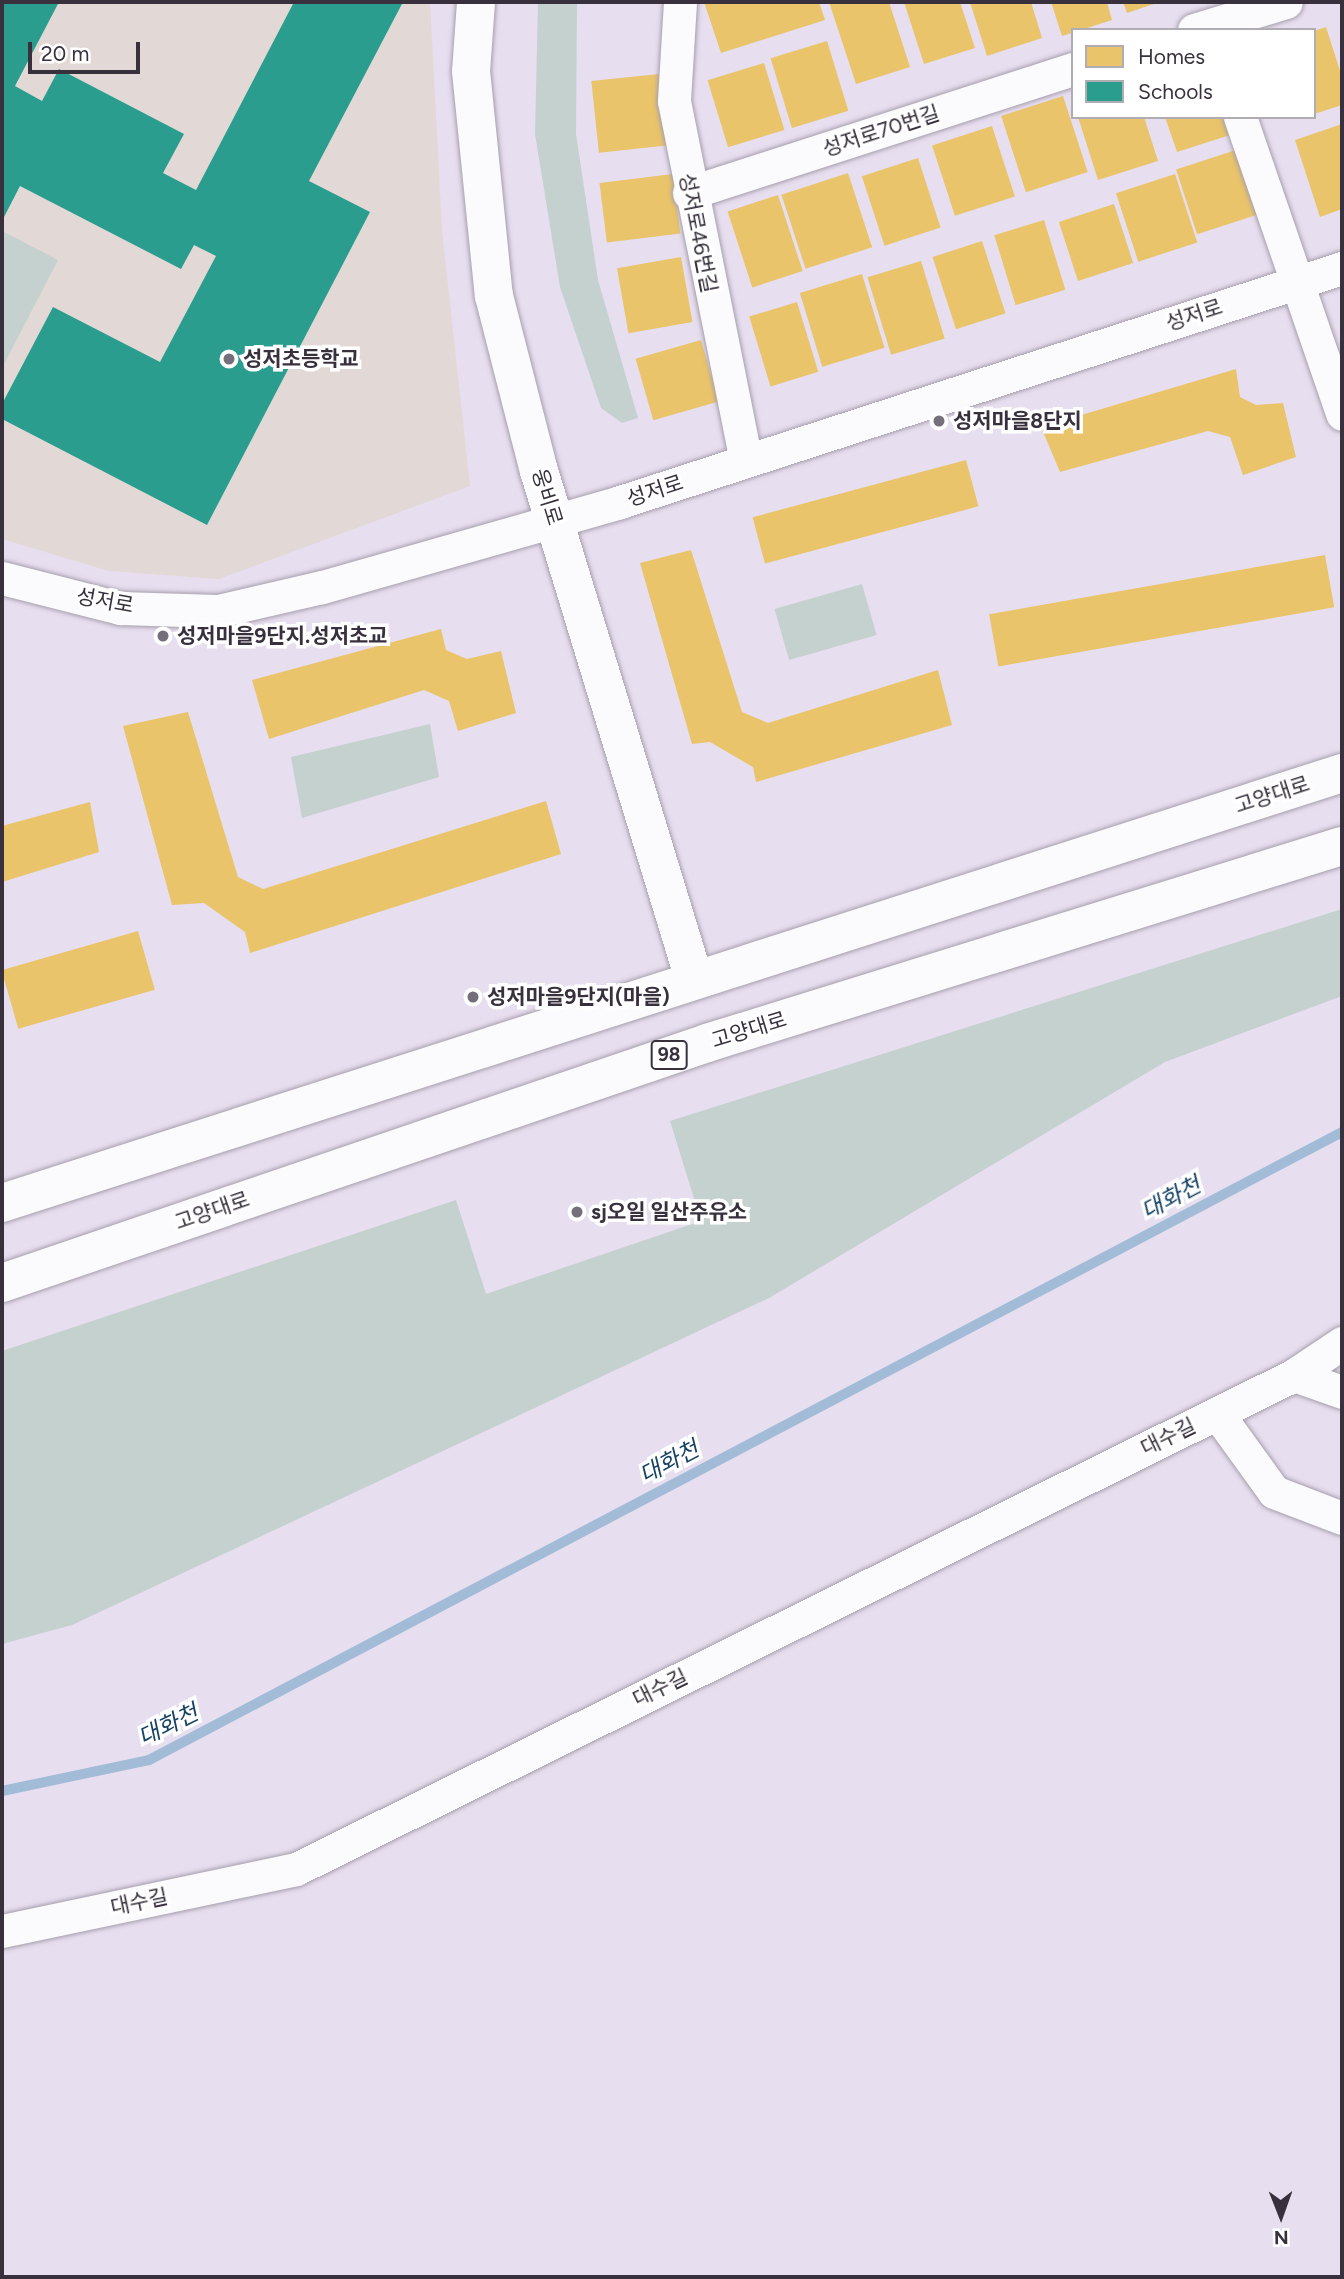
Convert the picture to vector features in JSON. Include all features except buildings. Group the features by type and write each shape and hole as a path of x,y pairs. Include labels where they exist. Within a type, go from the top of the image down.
{"main road":[{"name":"웅비로","path":"475,2 471,71 494,296 554,522 694,979"},
{"name":"고양대로","path":"2,1203 1342,773"},
{"name":"고양대로","path":"2,1283 707,1043 1342,846"}],"street":[{"name":"성저로46번길","path":"680,2 674,101 689,193 746,461"},
{"path":"1205,21 1286,2"},
{"name":"성저로70번길","path":"689,193 1071,70"},
{"path":"1241,119 1294,282 1342,414"},
{"name":"성저로","path":"2,578 120,608 218,611 554,522 1342,268"},
{"name":"대수길","path":"2,1931 296,1869 1294,1375 1342,1343"},
{"path":"1294,1375 1342,1392"},
{"path":"1217,1413 1274,1492 1342,1518"}],"shaded area":[{"name":"성저초등학교","path":"2,2 430,2 442,231 470,486 219,579 109,571 2,539"},
{"path":"538,2 577,2 576,134 598,280 638,418 622,423 601,408 560,287 535,134"},
{"path":"2,231 58,260 2,368"},
{"path":"862,584 877,635 789,660 775,609"},
{"path":"430,724 439,777 302,818 291,757"},
{"path":"1342,909 1342,996 1165,1062 769,1298 72,1625 2,1644 2,1351 456,1200 486,1294 701,1221 670,1121"}],"waterway":[{"name":"대화천","path":"2,1791 149,1760 1342,1132"}],"place":[{"name":"성저초등학교","path":"229,359"},
{"name":"성저마을8단지","path":"939,421"},
{"name":"성저마을9단지.성저초교","path":"163,636"},
{"name":"성저마을9단지(마을)","path":"473,997"},
{"name":"sj오일 일산주유소","path":"577,1212"}]}
